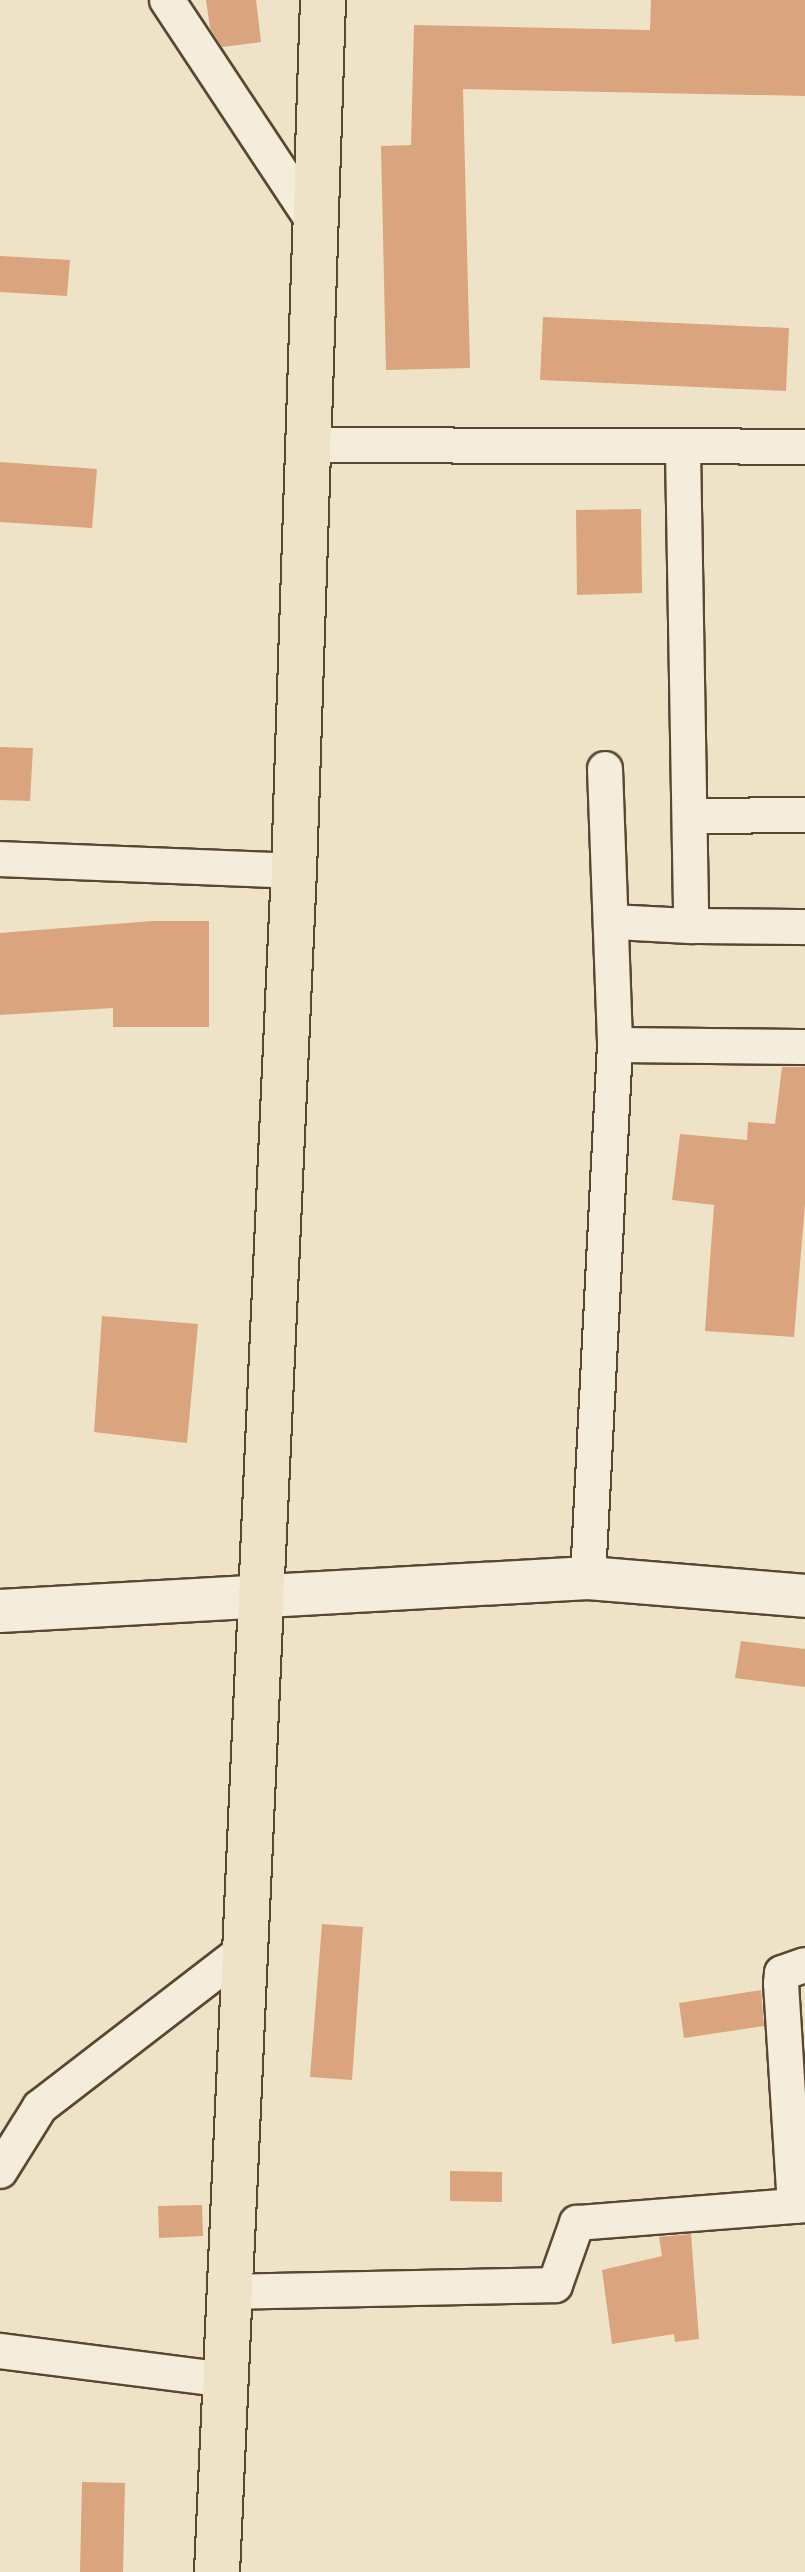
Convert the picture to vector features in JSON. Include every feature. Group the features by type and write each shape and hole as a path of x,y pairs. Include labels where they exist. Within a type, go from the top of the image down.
{"main road":[{"path":"217,2572 294,871 323,0"}],"street":[{"path":"167,0 317,227"},
{"path":"309,445 683,450 805,447"},
{"path":"683,450 694,816 691,926"},
{"path":"588,1578 615,1045 614,922 605,769"},
{"path":"694,816 805,815"},
{"path":"0,859 294,871"},
{"path":"614,922 805,927"},
{"path":"615,1045 805,1047"},
{"path":"0,1611 588,1578 805,1596"},
{"path":"0,2171 40,2107 245,1949"},
{"path":"229,2292 555,2285 577,2223 800,2205 781,1983 782,1973 805,1965"},
{"path":"0,2351 225,2380"}],"building":[{"path":"206,0 256,0 261,42 222,47 210,28"},
{"path":"651,0 805,0 805,96 463,89 470,368 386,370 381,146 411,145 414,25 650,30"},
{"path":"0,256 70,260 67,296 0,292"},
{"path":"543,317 789,328 786,391 540,380"},
{"path":"0,462 97,469 92,528 0,522"},
{"path":"641,509 642,593 577,595 576,510"},
{"path":"0,747 33,748 30,801 0,800"},
{"path":"152,921 209,921 209,1027 113,1027 113,1008 0,1015 0,933"},
{"path":"782,1067 805,1067 805,1204 794,1337 705,1331 714,1205 672,1200 680,1134 747,1140 748,1122 775,1124"},
{"path":"102,1316 198,1324 187,1443 94,1432"},
{"path":"741,1641 805,1649 805,1687 735,1678"},
{"path":"322,1924 363,1927 352,2080 310,2077"},
{"path":"761,1990 764,2026 684,2038 679,2003"},
{"path":"450,2171 502,2172 502,2202 450,2201"},
{"path":"202,2205 203,2236 159,2238 158,2206"},
{"path":"691,2234 699,2339 675,2342 674,2334 612,2344 602,2270 662,2256 659,2237"},
{"path":"82,2482 125,2483 123,2572 80,2572"}]}
